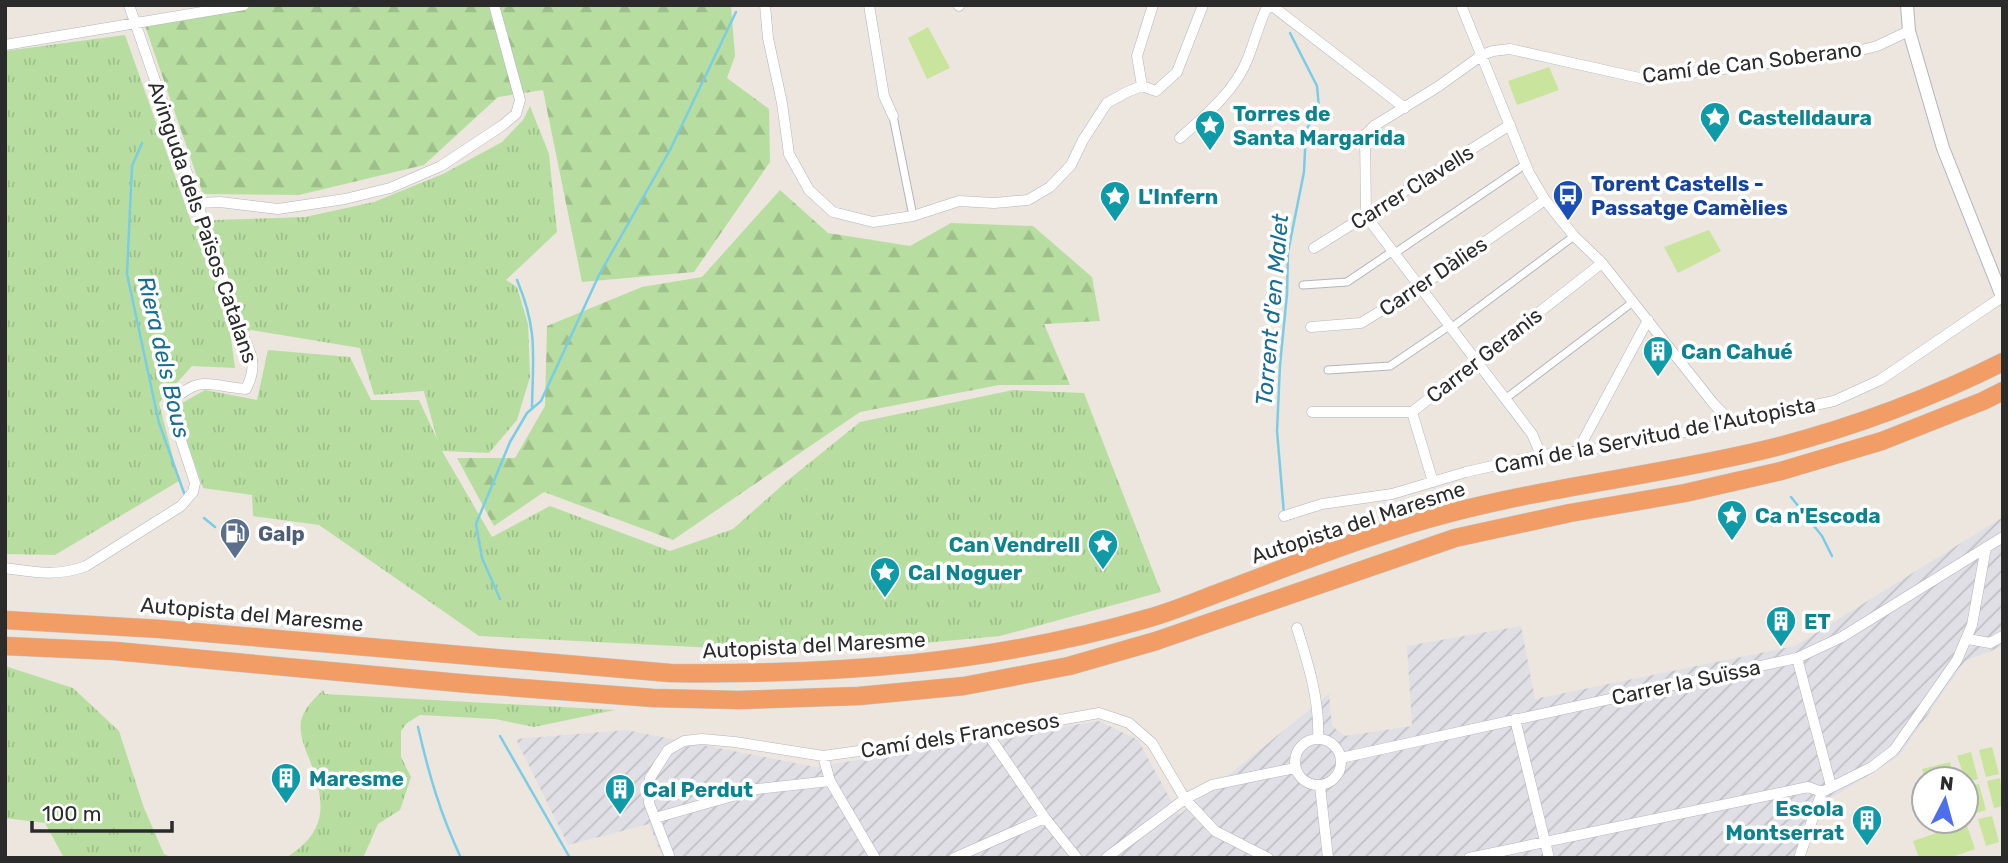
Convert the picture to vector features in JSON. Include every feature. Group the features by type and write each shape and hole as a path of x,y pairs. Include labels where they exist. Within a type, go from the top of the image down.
{"highway":[{"name":"Autopista del Maresme","path":"5,620 160,628 670,673 740,674 854,670 955,660 1043,645 1152,617 1342,548 1449,513 1776,447 1877,416 1972,378 2003,362"},
{"path":"5,646 115,651 653,698 738,700 859,696 964,686 1069,666 1157,641 1455,538 1570,513 1685,493 1781,471 1882,441 2003,391"}],"street":[{"name":"Avinguda dels Països Catalans","path":"5,568 47,573 69,572 86,566 181,506 193,492 195,483 176,425 172,402 186,388 200,383 246,389 254,374 251,353 129,5"},
{"path":"5,45 244,5"},
{"path":"198,204 220,202 278,209 345,199 390,188 441,166 503,125 516,114 520,100 494,5"},
{"path":"765,5 789,154 809,190 833,212 873,222 913,216 959,201 994,203 1028,200 1050,187 1071,165 1083,140 1107,103 1142,86 1156,91 1177,72 1203,5"},
{"path":"869,5 884,96 893,116 913,216"},
{"path":"1142,86 1138,56 1153,5"},
{"path":"1461,5 1526,164 1545,200 1574,236 1602,263 1713,403 1732,422"},
{"path":"1907,5 1909,31 1943,148 2002,298"},
{"path":"1180,138 1206,115 1238,78 1248,58 1257,28 1276,7 1405,108"},
{"name":"Camí de Can Soberano","path":"1366,216 1365,135 1374,126 1482,55 1510,49 1644,79 1850,52 1877,46 1909,31"},
{"name":"Carrer Clavells","path":"1314,248 1510,125"},
{"path":"1303,285 1347,282 1390,253 1395,253 1526,164"},
{"name":"Carrer Dàlies","path":"1311,327 1361,323 1420,287 1545,200"},
{"path":"1366,216 1532,434 1541,455"},
{"path":"1328,370 1390,366 1446,328 1451,328 1574,236"},
{"name":"Carrer Geranis","path":"1312,412 1412,412 1602,263"},
{"name":"Camí de la Servitud de l'Autopista","path":"1284,516 1322,503 1392,494 1466,471 1541,455 1618,446 1834,401 1880,380 2002,298"},
{"path":"1506,399 1633,302"},
{"path":"1578,450 1648,320"},
{"path":"1412,412 1433,482"},
{"name":"Carrer la Suïssa","path":"1341,758 1797,658 1842,637 2003,537"},
{"path":"1469,858 1801,788 1827,789 1872,767 1894,750 1958,660 1968,639 1986,547"},
{"path":"1297,628 1307,655 1318,739"},
{"path":"1968,639 1990,643 2003,636"},
{"path":"1797,658 1827,789 1799,858"},
{"name":"Camí dels Francesos","path":"670,858 649,803 650,778 668,750 684,741 735,742 823,756 986,733 1099,713 1129,723 1152,743 1185,799 1216,831 1264,857"},
{"path":"1515,719 1549,858"},
{"path":"986,733 1045,818 1077,858"},
{"path":"1318,739 1333,744 1341,758 1342,766 1334,779 1320,786 1304,781 1295,768 1299,748 1307,741 1318,739"},
{"path":"823,756 830,780 875,858"},
{"path":"1106,858 1185,799 1212,785 1295,768"},
{"path":"655,818 757,789 830,780"},
{"path":"1320,786 1328,858"},
{"path":"954,858 1045,818"}],"shaded area":[{"path":"2003,517 2003,646 1965,661 1899,756 1822,804 1803,858 663,858 649,824 568,845 516,739 626,730 815,767 1099,721 1138,740 1179,815 1329,694 1332,726 1345,736 1412,726 1407,646 1521,626 1535,699 1795,646"}],"green space":[{"path":"262,5 731,5 735,56 727,78 769,109 770,162 694,272 582,282 543,90 498,97 424,165 299,195 203,194 144,23"},
{"path":"928,27 950,68 927,79 908,38"},
{"path":"125,35 192,224 216,220 305,217 374,202 443,174 502,142 523,120 530,106 549,154 557,232 506,280 517,287 528,324 530,377 517,420 489,453 442,451 492,537 550,506 670,551 733,529 860,422 1013,390 1084,393 1161,592 1000,636 814,653 479,636 319,525 253,516 252,495 203,488 179,418 182,403 205,390 257,400 268,350 350,357 371,400 419,400 437,439 424,391 374,395 360,348 251,330 231,338 235,368 192,366 159,403 179,481 55,555 5,554 5,51"},
{"path":"1549,67 1559,90 1517,105 1508,81"},
{"path":"780,190 828,233 910,246 951,223 1033,226 1092,277 1100,321 1044,324 1070,385 999,385 860,412 673,540 544,492 494,526 457,458 515,458 545,406 547,326 642,287 702,277"},
{"path":"1709,230 1721,251 1678,273 1664,247"},
{"path":"5,666 73,688 119,731 144,808 164,854 173,858 64,858 45,823 5,818"},
{"path":"323,690 325,694 615,710 534,727 495,719 420,715 407,723 401,731 401,757 411,777 400,810 378,824 363,858 286,858 310,837 320,814 318,788 302,740 301,726 302,716"},
{"path":"1992,747 1999,774 1986,777 1979,750"},
{"path":"1971,752 1974,765 1960,765 1957,756"},
{"path":"2000,778 2003,806 1994,808 1987,781"},
{"path":"1980,788 1986,810 1980,812"},
{"path":"1992,816 1999,842 1986,846 1980,819"},
{"path":"1931,835 1970,835 1975,849 1949,858 1919,858 1913,841"}],"waterway":[{"path":"500,599 482,558 476,524 510,442 527,413 541,401 599,275 670,150 736,12"},
{"name":"Torrent d'en Malet","path":"1284,514 1277,431 1288,252 1304,172 1306,130 1319,108 1317,86 1290,33"},
{"name":"Riera dels Bous","path":"142,143 132,166 127,274 159,423 184,493"},
{"path":"517,280 531,328 532,407"},
{"path":"1791,497 1822,536 1832,556"},
{"name":"Riera dels Bous","path":"204,518 215,527"},
{"name":"Riera dels Bous","path":"418,727 436,794 461,858"},
{"path":"500,736 570,858"}],"place":[{"name":"Castelldaura","path":"1715,144"},
{"name":"Torres de Santa Margarida","path":"1210,152"},
{"name":"Torent Castells - Passatge Camèlies","path":"1568,222"},
{"name":"L'Infern","path":"1115,223"},
{"name":"Can Cahué","path":"1658,378"},
{"name":"Ca n'Escoda","path":"1732,542"},
{"name":"Galp","path":"235,560"},
{"name":"Can Vendrell","path":"1103,571"},
{"name":"Cal Noguer","path":"885,599"},
{"name":"ET","path":"1781,648"},
{"name":"Maresme","path":"286,805"},
{"name":"Cal Perdut","path":"620,816"},
{"name":"Escola Montserrat","path":"1867,847"}]}
